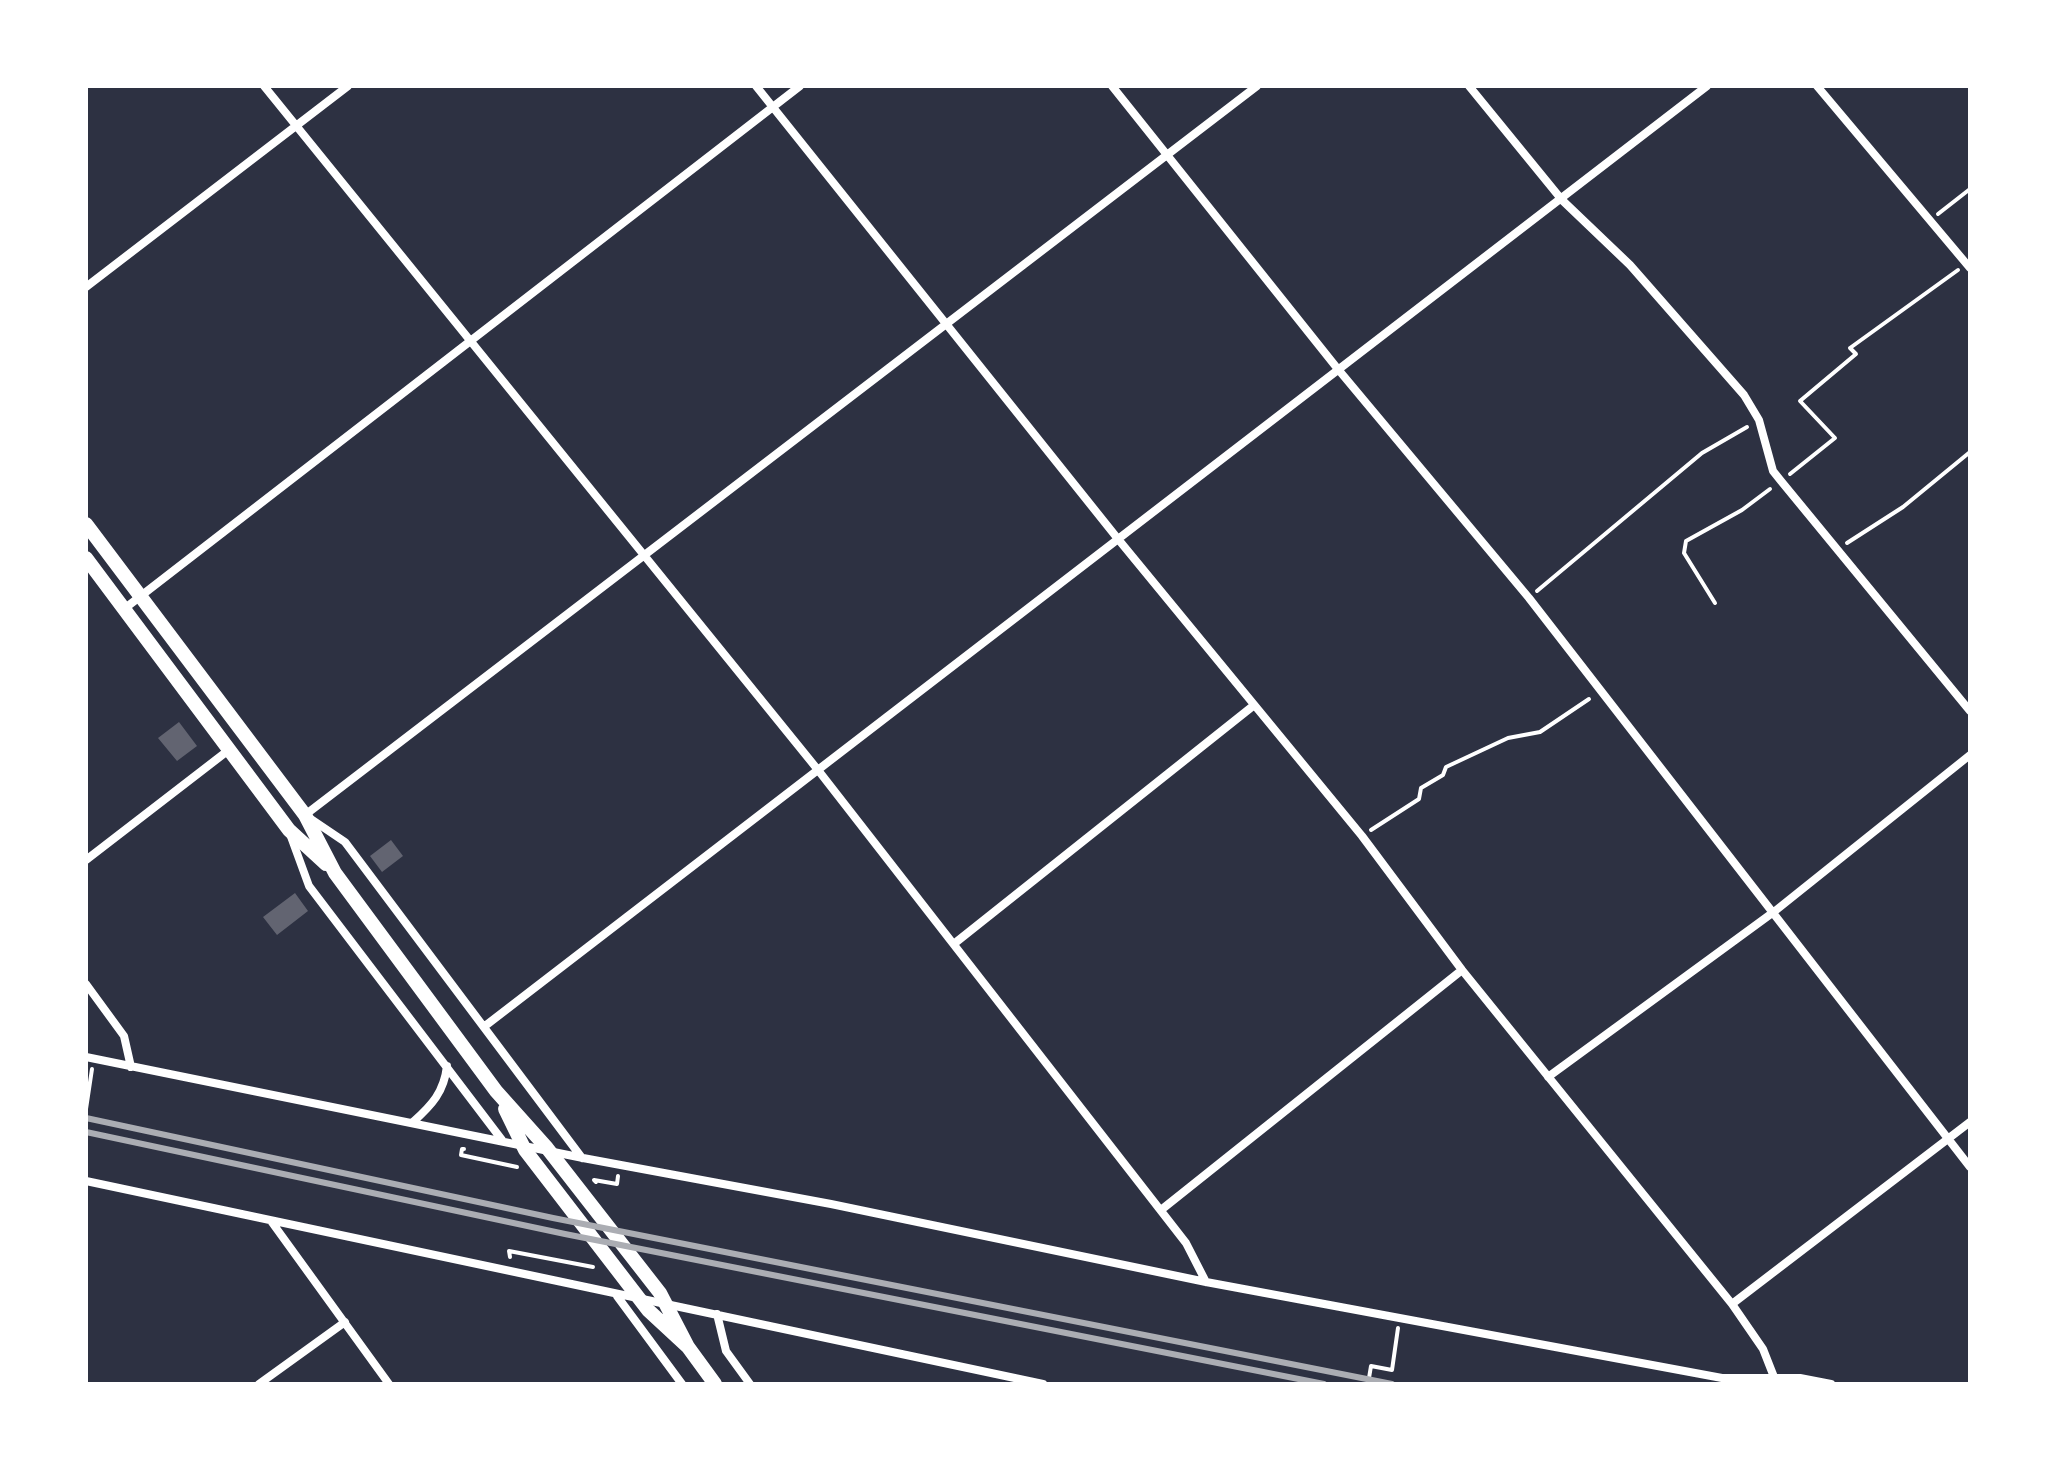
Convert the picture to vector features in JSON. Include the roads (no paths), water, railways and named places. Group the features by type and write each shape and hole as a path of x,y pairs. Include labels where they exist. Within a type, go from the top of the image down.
{"main road":[{"path":"86,524 305,815 335,873 496,1091 547,1148 660,1293 688,1347 715,1384"},
{"path":"86,558 289,830 335,873"}],"street":[{"path":"264,86 955,943 1186,1243 1206,1282"},
{"path":"86,287 348,86"},
{"path":"756,86 1118,539 1362,836 1462,970 1732,1304 1763,1349 1774,1377"},
{"path":"124,609 800,86"},
{"path":"1112,86 1337,368 1529,598 1775,911 1970,1167"},
{"path":"583,1158 345,842 305,815 1257,86"},
{"path":"1469,86 1562,200 1630,265 1744,395 1759,420 1773,471 1970,711"},
{"path":"485,1026 1707,86"},
{"path":"1817,86 1968,266"},
{"path":"955,943 1253,706"},
{"path":"86,860 230,749"},
{"path":"1548,1077 1775,911 1970,755"},
{"path":"289,830 309,886 506,1142"},
{"path":"1161,1210 1462,970"},
{"path":"86,984 124,1036 131,1067"},
{"path":"90,1058 619,1166 831,1204 1206,1282 1722,1378 1774,1377 1831,1384"},
{"path":"413,1122 439,1096 445,1085 448,1065"},
{"path":"1732,1304 1970,1122"},
{"path":"86,1181 634,1300 717,1314 1043,1384"},
{"path":"270,1221 389,1384"},
{"path":"617,1295 682,1384"},
{"path":"717,1314 726,1351 750,1384"},
{"path":"259,1384 345,1322"}],"railway":[{"path":"86,1118 553,1218 1392,1384"},
{"path":"86,1132 565,1234 1324,1384"}]}
